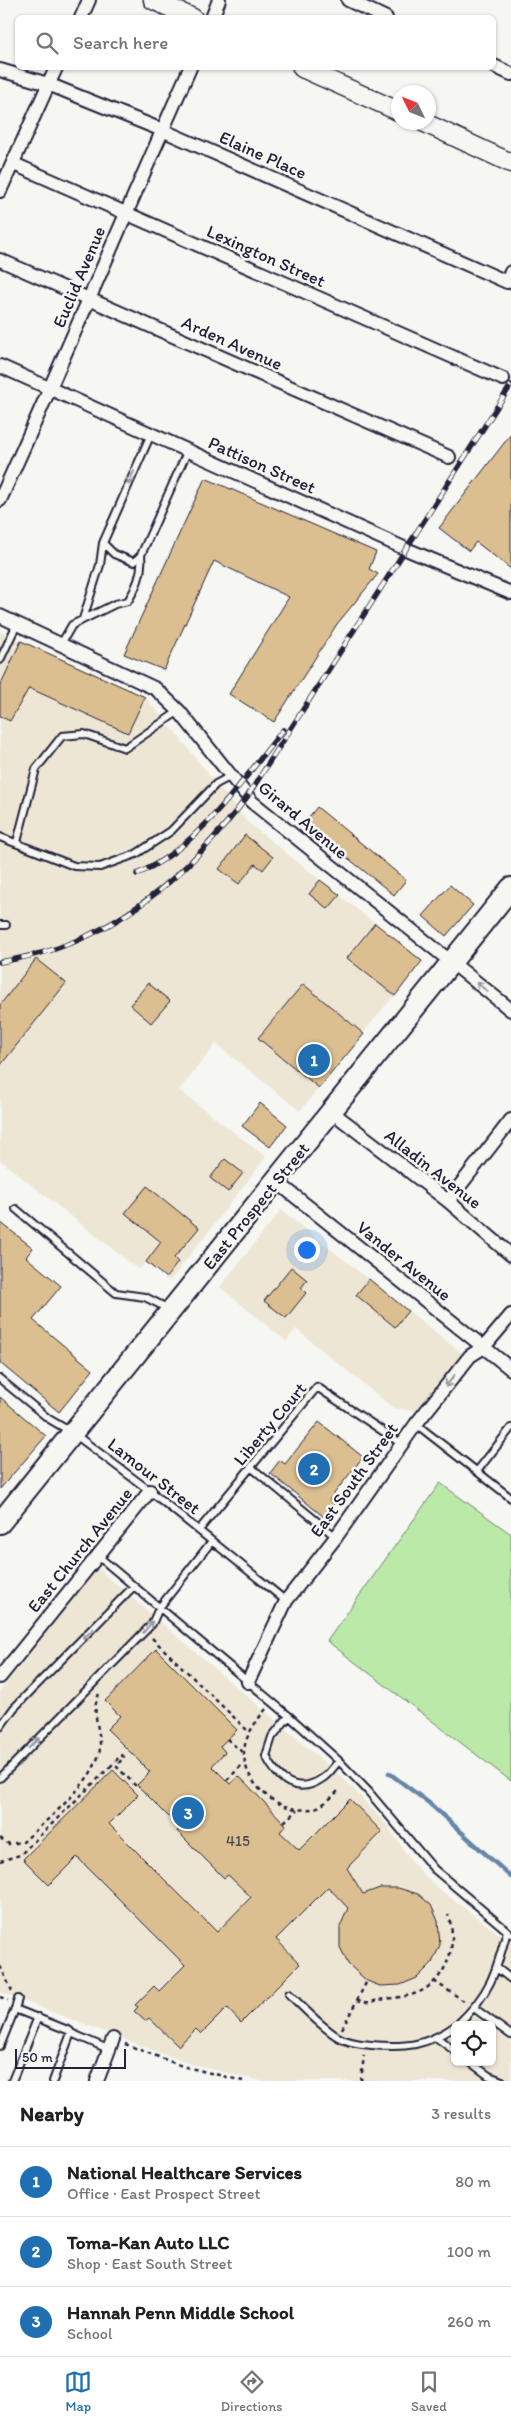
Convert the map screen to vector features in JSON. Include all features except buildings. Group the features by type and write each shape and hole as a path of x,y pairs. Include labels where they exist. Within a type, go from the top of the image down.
{"main road":[{"path":"153,0 183,15"},
{"path":"306,70 391,108"},
{"path":"436,128 511,163"},
{"name":"East Prospect Street","path":"0,1523 511,888"}],"street":[{"path":"82,15 89,0"},
{"path":"213,15 218,0"},
{"path":"348,0 380,15"},
{"path":"496,67 511,74"},
{"name":"Elaine Place","path":"0,70 48,84 162,130 509,277"},
{"path":"0,191 14,164 55,70"},
{"name":"Euclid Avenue","path":"0,500 51,388 125,213 189,70"},
{"name":"Lexington Street","path":"14,164 504,379"},
{"name":"Arden Avenue","path":"0,260 450,457"},
{"name":"Pattison Street","path":"0,366 406,549 511,593"},
{"name":"Girard Avenue","path":"0,616 156,688 179,711 252,802 511,1010"},
{"name":"Alladin Avenue","path":"332,1112 448,1201 511,1255"},
{"path":"448,1201 511,1120"},
{"name":"Vander Avenue","path":"276,1181 511,1369"},
{"name":"East South Street","path":"248,1682 286,1601 336,1537 416,1424 470,1356 484,1347 511,1315"},
{"name":"East Church Avenue","path":"0,1677 150,1491"},
{"path":"97,2081 111,2044"}],"lane":[{"path":"83,619 100,565 103,543 151,434"},
{"path":"103,543 114,554 134,562 141,555 188,450"},
{"path":"61,644 72,626 115,604 128,601 140,576 142,567 141,555"},
{"path":"0,660 17,624"},
{"path":"17,842 36,769 62,736 84,734 125,748 179,711"},
{"path":"0,837 17,842 74,866 100,867 136,854 171,831 216,784 231,776"},
{"path":"16,1209 116,1293 145,1297 170,1310"},
{"name":"Lamour Street","path":"0,1379 49,1419 73,1433 150,1491 286,1601"},
{"name":"Liberty Court","path":"199,1530 317,1387 402,1444"},
{"path":"416,1424 478,1470 511,1498"},
{"path":"478,1470 511,1428"},
{"path":"252,1468 336,1537"},
{"path":"0,1778 152,1624 159,1608 212,1541"},
{"path":"98,1556 289,1716 339,1761 368,1791 434,1869 509,1932 498,1969 487,1990 474,2008 461,2021"},
{"path":"0,1727 14,1708 134,1586"},
{"path":"289,1716 272,1737 266,1756 274,1771 288,1783 304,1787 323,1778 339,1761"},
{"path":"498,1969 511,1979"},
{"path":"289,1994 338,2037 366,2044 396,2048 420,2044 437,2038 451,2029"},
{"path":"0,2046 18,1999"},
{"path":"474,2008 511,2035"},
{"path":"15,2009 38,2017 71,2033 111,2044"},
{"path":"12,2081 38,2017"},
{"path":"53,2081 71,2033"},
{"path":"437,2038 451,2048"},
{"path":"475,2066 489,2076 502,2081"}],"path":[{"path":"146,1644 152,1638 249,1732"},
{"path":"0,1838 9,1844 23,1842 86,1780 97,1760 100,1748 95,1709 96,1699 102,1689"},
{"path":"227,1739 244,1753"},
{"path":"0,1861 20,1855 121,1755 124,1757 116,1766 136,1786"},
{"path":"227,1780 245,1762"},
{"path":"284,1822 297,1810"},
{"path":"357,2000 370,2004 384,1999 401,1998 419,1992 434,1981 446,1966 453,1948 453,1928 448,1915"},
{"path":"338,2037 367,1981"},
{"path":"434,1981 474,2008"},
{"path":"361,2081 366,2044"}],"shaded area":[{"path":"0,632 145,697 246,821 422,961 300,1111 216,1044 179,1090 266,1157 170,1281 146,1262 139,1270 0,1160"},
{"path":"281,1210 462,1353 416,1411 393,1408 296,1329 286,1341 220,1287"},
{"path":"97,1568 343,1778 388,1826 413,1864 439,1889 511,1943 511,2081 260,2081 184,2062 0,1992 0,1691"}],"green space":[{"path":"440,1483 511,1534 511,1781 327,1641"}],"waterway":[{"path":"389,1773 429,1803 511,1877"}],"railway":[{"path":"0,962 32,956 55,949 91,934 117,920 166,885 209,843 247,797 511,385"},
{"path":"137,874 160,862 200,830 235,791 283,730"}],"place":[{"name":"National Healthcare Services","path":"314,1060"},
{"name":"Toma-Kan Auto LLC","path":"314,1469"},
{"name":"Hannah Penn Middle School","path":"188,1813"}]}
